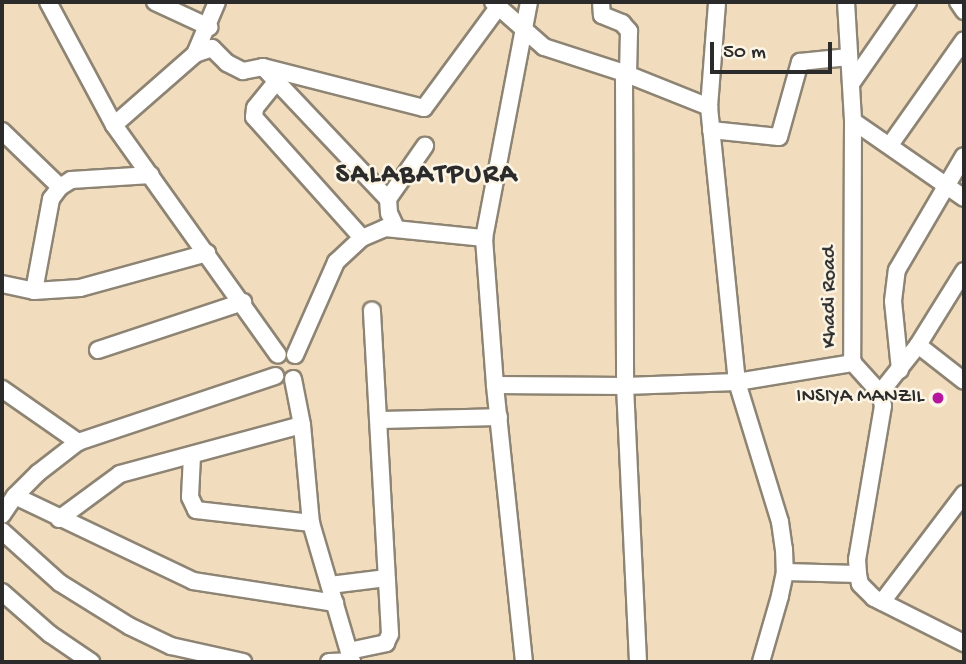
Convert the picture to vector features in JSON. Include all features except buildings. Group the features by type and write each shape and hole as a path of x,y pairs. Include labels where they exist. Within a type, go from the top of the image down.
{"street":[{"path":"48,2 114,125 243,302 278,355"},
{"path":"155,2 209,27"},
{"path":"114,125 195,54 209,27 217,2"},
{"path":"524,662 495,385 484,238 529,2"},
{"path":"601,2 604,17 622,23 629,31 626,74 625,386 638,662"},
{"path":"718,2 709,107 737,382 780,522 785,572 764,661"},
{"name":"Khadi Road","path":"846,2 853,121 850,338 853,363 880,393"},
{"path":"851,85 908,2"},
{"path":"958,2 964,11"},
{"path":"195,54 212,48 235,69 249,71 263,67 390,102 424,108 496,4 544,47 626,74 709,107"},
{"path":"890,145 964,40"},
{"path":"711,130 779,137 800,62 849,57"},
{"path":"263,67 388,199"},
{"path":"276,82 255,108 254,117 362,238"},
{"path":"853,121 964,198"},
{"path":"2,131 60,187"},
{"path":"396,228 389,213 388,199 425,146"},
{"path":"900,370 892,301 897,270 964,156"},
{"path":"34,291 51,199 60,187 71,180 151,175"},
{"path":"295,355 336,262 362,238 385,228 396,228 484,238"},
{"path":"2,284 34,291 80,288 207,253"},
{"path":"964,271 918,345 880,393 883,405 857,559 858,574 865,591 964,643"},
{"path":"98,350 243,302"},
{"path":"330,662 351,658 389,640 372,310"},
{"path":"918,345 964,381"},
{"path":"286,352 295,355 301,368 293,379 284,381 275,376 272,368 278,355 286,352"},
{"path":"495,385 625,386 737,382 853,363"},
{"path":"6,506 58,455 78,442 275,376"},
{"path":"293,379 302,425 311,523 351,658"},
{"path":"2,389 78,442"},
{"path":"379,420 499,417"},
{"path":"59,519 120,474 302,425"},
{"path":"192,456 190,497 196,510 311,523"},
{"path":"882,602 964,494"},
{"path":"6,506 59,519 193,581 335,603"},
{"path":"2,531 60,583 129,626 171,646 243,662"},
{"path":"785,572 858,574"},
{"path":"330,585 387,578"},
{"path":"2,592 50,634 91,662"}],"place":[{"name":"INSIYA MANZIL","path":"938,398"}],"district":[{"name":"SALABATPURA","path":"427,176"}]}
